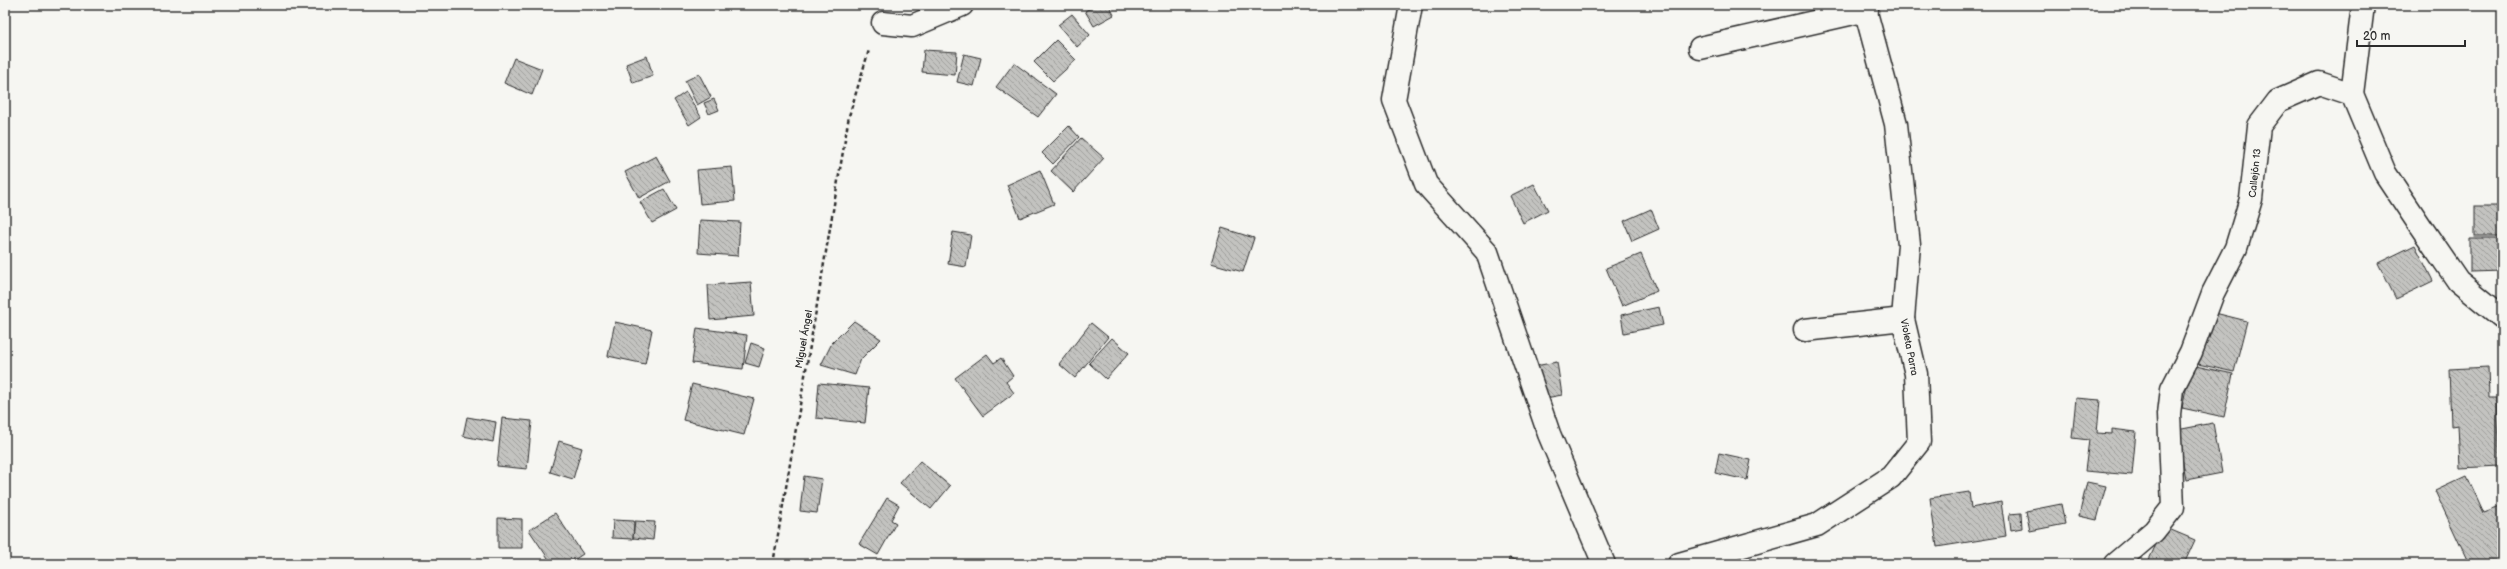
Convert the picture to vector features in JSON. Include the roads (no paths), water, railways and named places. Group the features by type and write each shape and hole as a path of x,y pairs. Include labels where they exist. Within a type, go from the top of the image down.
{"street":[{"path":"883,23 912,26 962,5"},
{"path":"1411,5 1394,100 1426,184 1487,252 1549,434 1604,564"},
{"path":"2363,5 2352,94 2386,173 2458,281 2502,317"},
{"path":"1700,48 1865,7"},
{"name":"Violeta Parra","path":"1679,564 1817,525 1891,476 1919,442 1916,374 1903,319 1910,245 1896,124 1865,7"},
{"name":"Callejón 13","path":"2114,564 2154,531 2173,507 2169,414 2172,389 2190,352 2214,293 2236,248 2251,199 2259,126 2278,101 2319,83 2352,94"},
{"path":"1805,330 1903,319"}]}
